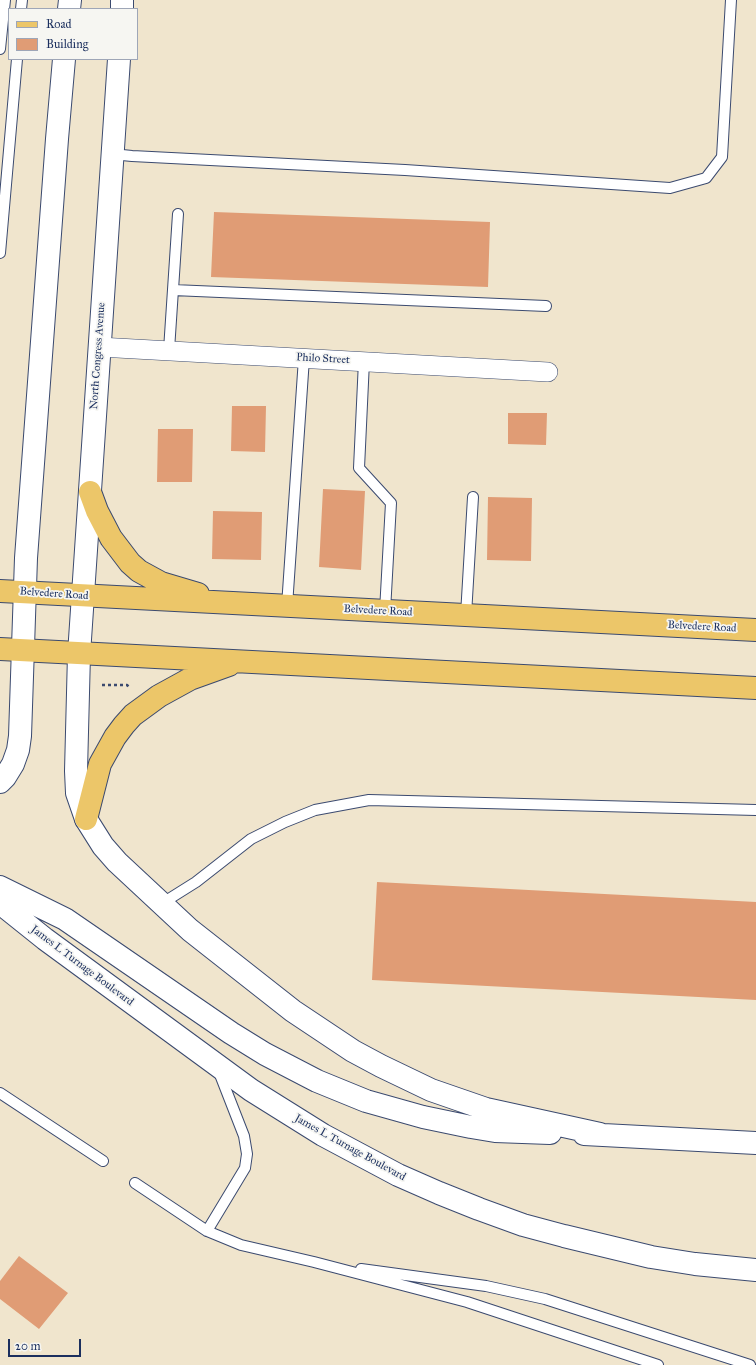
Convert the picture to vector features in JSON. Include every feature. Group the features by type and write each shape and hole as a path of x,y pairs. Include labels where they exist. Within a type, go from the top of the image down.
{"main road":[{"path":"90,492 111,538 122,555 139,571 161,583 230,604"},
{"name":"Belvedere Road","path":"0,591 756,630"},
{"path":"0,649 756,688"},
{"path":"86,819 100,764 115,737 129,720 158,696 176,686 190,679 239,661"}],"street":[{"path":"0,782 13,764 18,750 24,651 27,550 64,60"},
{"name":"North Congress Avenue","path":"119,60 79,654 76,771 77,792 86,819 93,833 112,857 161,904 222,956 293,1011 333,1038 381,1066 431,1090 486,1109 600,1134"},
{"name":"Philo Street","path":"99,347 548,372"},
{"path":"0,887 65,919 231,1033 291,1069 343,1092 393,1109 472,1127 517,1132 600,1134 756,1143"},
{"name":"James L Turnage Boulevard","path":"0,903 45,939 216,1065 283,1111 359,1155 398,1175 439,1194 530,1227 616,1250 695,1264 756,1270"}],"lane":[{"path":"0,49 5,0"},
{"path":"112,154 405,170 670,188 706,178 722,157 731,0"},
{"path":"0,253 17,60"},
{"path":"169,350 178,214"},
{"path":"173,290 546,306"},
{"path":"286,606 304,358"},
{"path":"364,362 359,468 391,503 385,611"},
{"path":"466,615 474,497"},
{"path":"161,904 196,882 251,839 285,822 315,810 369,800 756,810"},
{"path":"207,1231 245,1168 247,1154 244,1136 216,1065"},
{"path":"0,1092 103,1161"},
{"path":"135,1183 207,1231 241,1245 314,1262 467,1302 658,1365"},
{"path":"314,1262 486,1286 545,1299 750,1365"}],"path":[{"path":"97,685 127,685 131,690"}],"building":[{"path":"214,212 490,222 488,287 211,277"},
{"path":"232,406 266,406 265,452 231,451"},
{"path":"508,413 547,413 546,445 508,444"},
{"path":"158,429 193,429 192,482 157,482"},
{"path":"323,489 365,491 361,570 319,567"},
{"path":"488,497 532,498 531,561 487,560"},
{"path":"213,511 262,512 261,560 212,559"},
{"path":"377,882 756,902 756,1000 372,980"},
{"path":"19,1256 68,1293 39,1329 0,1299 0,1281"}]}
